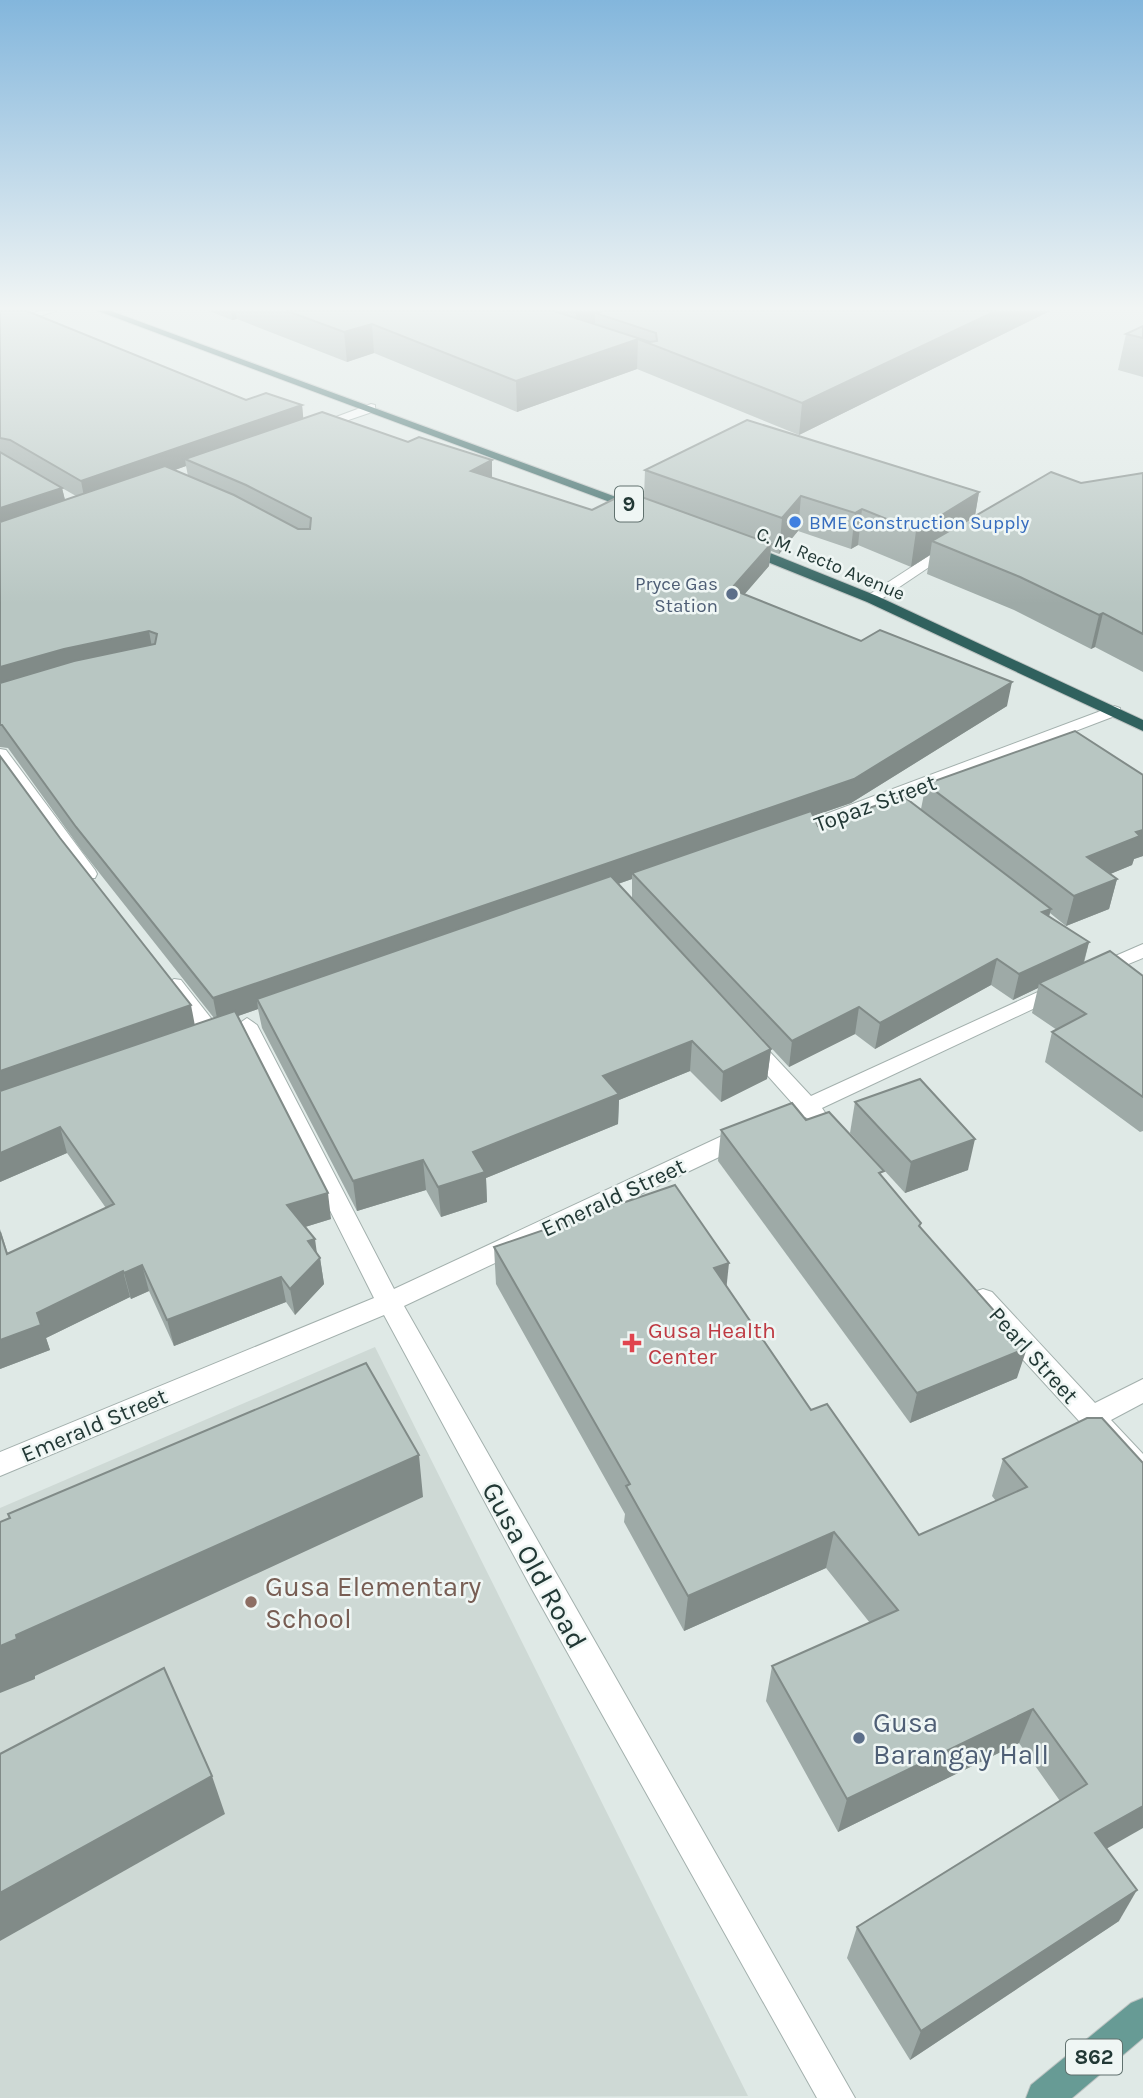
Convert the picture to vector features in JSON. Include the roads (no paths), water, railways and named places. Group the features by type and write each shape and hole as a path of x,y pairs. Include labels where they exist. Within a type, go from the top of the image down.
{"highway":[{"name":"9","path":"373,409 650,512"},
{"name":"C. M. Recto Avenue","path":"727,541 872,600 1143,726"}],"main road":[{"name":"862","path":"1044,2098 1143,2015"}],"street":[{"path":"307,430 368,409"},
{"path":"872,600 960,542"},
{"name":"Topaz Street","path":"771,841 893,803 1114,711"},
{"path":"0,754 99,888"},
{"name":"Emerald Street","path":"0,1464 389,1302 1143,950"},
{"path":"1081,951 1123,984"},
{"path":"165,973 214,1036 189,1045"},
{"name":"Gusa Old Road","path":"214,1036 253,1023 389,1302 837,2098"},
{"path":"735,1026 826,1126"},
{"name":"Pearl Street","path":"972,1287 1143,1472"},
{"path":"1091,1418 1143,1390"}],"place":[{"name":"BME Construction Supply","path":"795,522"},
{"name":"Pryce Gas Station","path":"732,594"},
{"name":"Gusa Health Center","path":"632,1343"},
{"name":"Gusa Elementary School","path":"251,1602"},
{"name":"Gusa Barangay Hall","path":"859,1738"}]}
